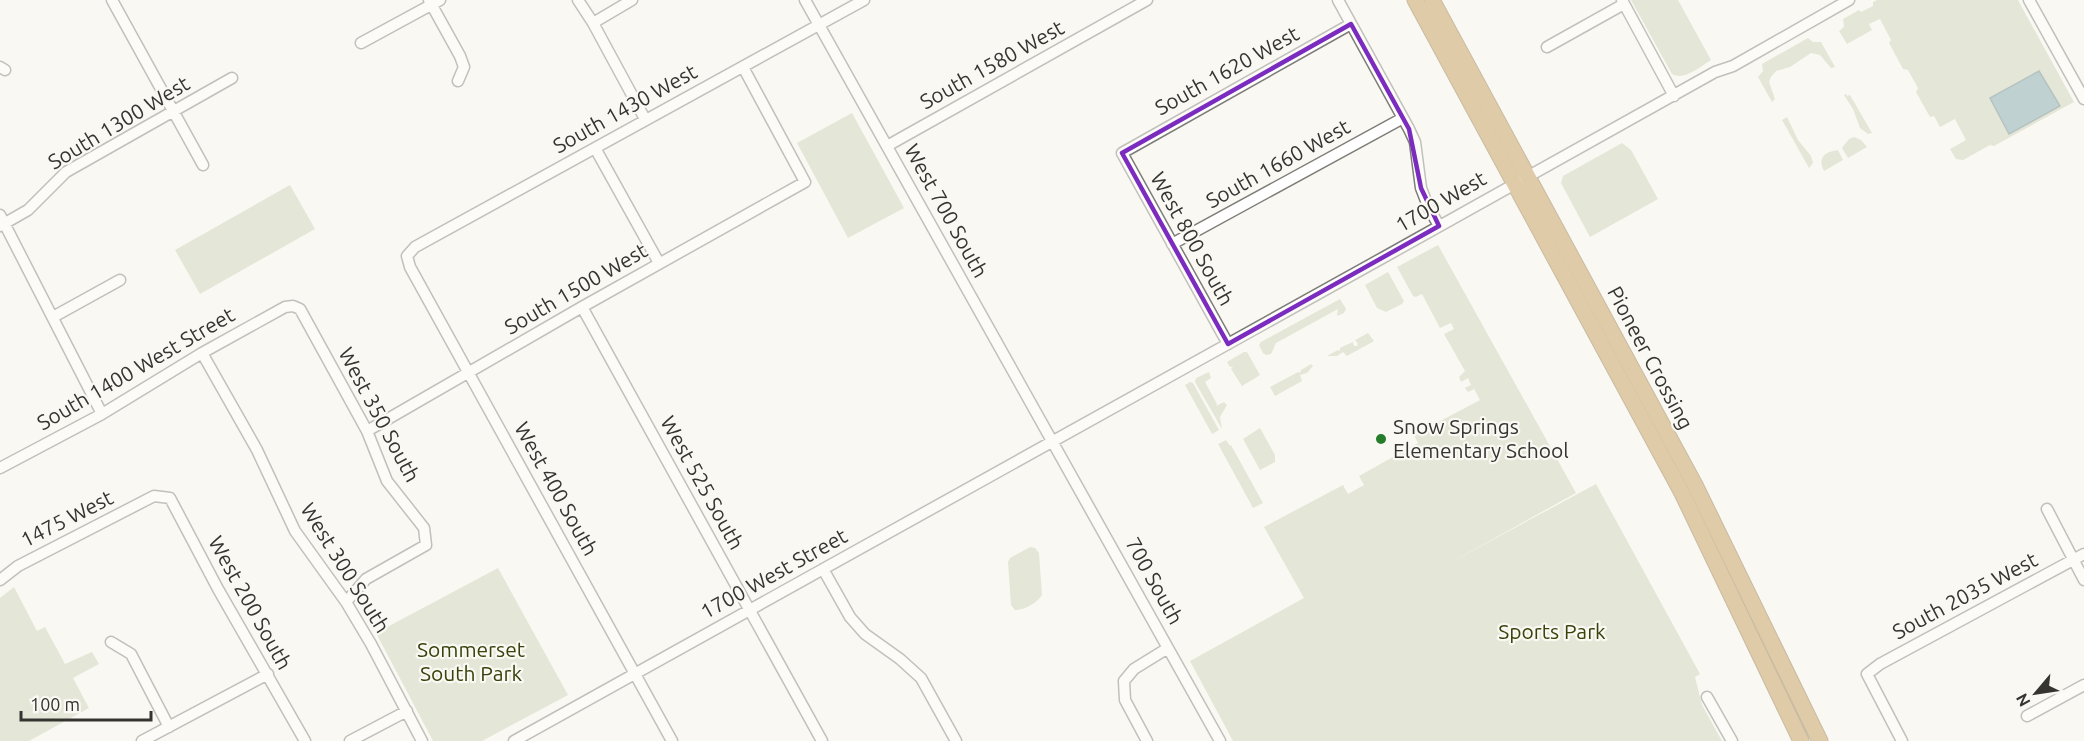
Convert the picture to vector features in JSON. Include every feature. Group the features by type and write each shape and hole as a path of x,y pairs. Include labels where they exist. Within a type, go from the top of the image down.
{"highway":[{"name":"Pioneer Crossing","path":"1415,0 1521,180 1695,485 1820,741"},
{"name":"Pioneer Crossing","path":"1432,0 1521,180 1525,203 1686,502 1801,741"}],"street":[{"path":"112,0 203,165"},
{"path":"578,0 645,120"},
{"path":"592,23 632,0"},
{"name":"West 700 South","path":"805,0 1053,441"},
{"name":"South 1430 West","path":"407,256 415,247 864,0"},
{"name":"South 1580 West","path":"887,146 1148,0"},
{"path":"1338,0 1415,142 1421,188 1439,226"},
{"name":"1700 West","path":"1053,441 1714,72 1733,66 1849,0"},
{"path":"2029,0 2084,99"},
{"path":"361,43 434,1 464,67 458,81"},
{"path":"1547,47 1623,2 1674,96"},
{"name":"South 1620 West","path":"1122,153 1351,24"},
{"name":"South 1500 West","path":"367,431 805,182 743,67"},
{"name":"South 1300 West","path":"2,221 28,210 66,172 232,78"},
{"name":"South 1660 West","path":"1172,244 1403,117"},
{"path":"595,148 659,263"},
{"name":"West 800 South","path":"1122,153 1228,344"},
{"path":"2,221 102,414"},
{"name":"West 400 South","path":"407,256 410,267 672,741"},
{"path":"53,317 120,280"},
{"name":"South 1400 West Street","path":"0,468 102,414 202,353 285,307 293,306"},
{"name":"West 350 South","path":"293,306 300,309 367,431 387,481 424,528 426,545 366,579 346,602"},
{"name":"West 525 South","path":"582,307 822,741"},
{"name":"West 300 South","path":"202,353 257,450 295,531 346,602 422,741"},
{"name":"1700 West Street","path":"514,741 1053,441"},
{"name":"700 South","path":"1053,441 1220,741"},
{"name":"1475 West","path":"0,580 18,566 154,496"},
{"name":"West 200 South","path":"154,496 170,498 218,589 305,741"},
{"path":"2047,509 2084,579"},
{"name":"South 2035 West","path":"1902,741 1867,674 1880,664 2084,554"},
{"path":"823,569 850,617 865,634 900,659 921,678 956,741"},
{"path":"111,642 131,654 169,727"},
{"path":"1147,741 1125,700 1124,681 1134,669 1168,648"},
{"path":"142,741 268,674"},
{"path":"2027,716 2084,685"},
{"path":"1707,697 1732,741"},
{"path":"350,741 407,711"}],"highlighted area":[{"path":"1351,24 1409,129 1421,188 1439,226 1228,344 1122,153"}],"green space":[{"path":"1631,0 1678,0 1711,60 1682,76 1672,74"},
{"path":"1877,0 2018,0 2074,102 1994,146 1990,145 1963,160 1956,159 1950,149 1966,140 1955,119 1940,127 1934,116 1930,117 1916,92 1918,88 1908,70 1903,69 1889,43 1891,40 1880,19 1869,24 1872,30 1847,44 1839,31 1844,27 1843,19 1859,10 1861,12 1873,6 1873,2"},
{"path":"1808,38 1813,42 1821,42 1835,67 1831,68 1820,55 1811,53 1790,67 1776,71 1769,82 1775,99 1772,102 1758,77 1763,71 1762,64"},
{"path":"1844,95 1850,95 1872,133 1868,134 1860,128 1853,109"},
{"path":"852,113 904,208 848,238 797,143"},
{"path":"1787,117 1798,140 1811,156 1813,163 1809,168 1782,120"},
{"path":"1854,137 1861,140 1867,147 1848,158 1842,148 1849,139"},
{"path":"1622,143 1631,150 1658,199 1590,237 1561,183 1563,176"},
{"path":"1838,150 1843,160 1824,171 1821,162 1824,156"},
{"path":"290,185 315,229 200,294 175,250"},
{"name":"Sports Park","path":"1438,245 1576,493 1444,566 1596,484 1700,674 1695,677 1702,705 1722,741 1233,741 1190,661 1304,598 1264,527 1343,485 1348,494 1364,485 1359,476 1418,443 1414,435 1480,400 1474,389 1468,392 1465,388 1471,385 1468,378 1461,382 1459,377 1465,371 1444,334 1454,329 1451,323 1440,328 1422,294 1413,296 1397,267"},
{"path":"1388,272 1404,301 1386,312 1377,308 1365,285"},
{"path":"1340,299 1346,309 1344,313 1337,316 1338,309 1276,343 1271,354 1263,353 1259,345 1261,342"},
{"path":"1368,333 1374,341 1347,356 1343,352 1337,356 1327,356 1353,342 1354,346 1357,346 1355,340"},
{"path":"1247,352 1260,375 1242,386 1231,369 1233,367 1230,367 1227,362"},
{"path":"1311,364 1313,366 1307,373 1300,375 1302,381 1275,396 1270,387 1300,373"},
{"path":"1209,372 1211,378 1205,382 1216,406 1224,402 1227,405 1220,417 1222,429 1195,382 1196,378"},
{"path":"1193,383 1219,430 1212,434 1185,385"},
{"path":"1260,428 1275,455 1275,462 1260,470 1243,439"},
{"path":"1226,440 1263,503 1253,508 1218,444"},
{"path":"1030,547 1035,548 1039,553 1042,595 1030,606 1015,610 1011,605 1008,562 1010,558"},
{"name":"Sommerset South Park","path":"498,568 568,695 482,741 433,741 376,633"},
{"path":"14,587 37,631 45,627 65,664 92,652 99,664 73,678 89,708 29,741 0,741 0,598"}],"water":[{"path":"2039,71 2060,106 2009,134 1990,98"}],"place":[{"name":"Snow Springs Elementary School","path":"1381,439"}]}
